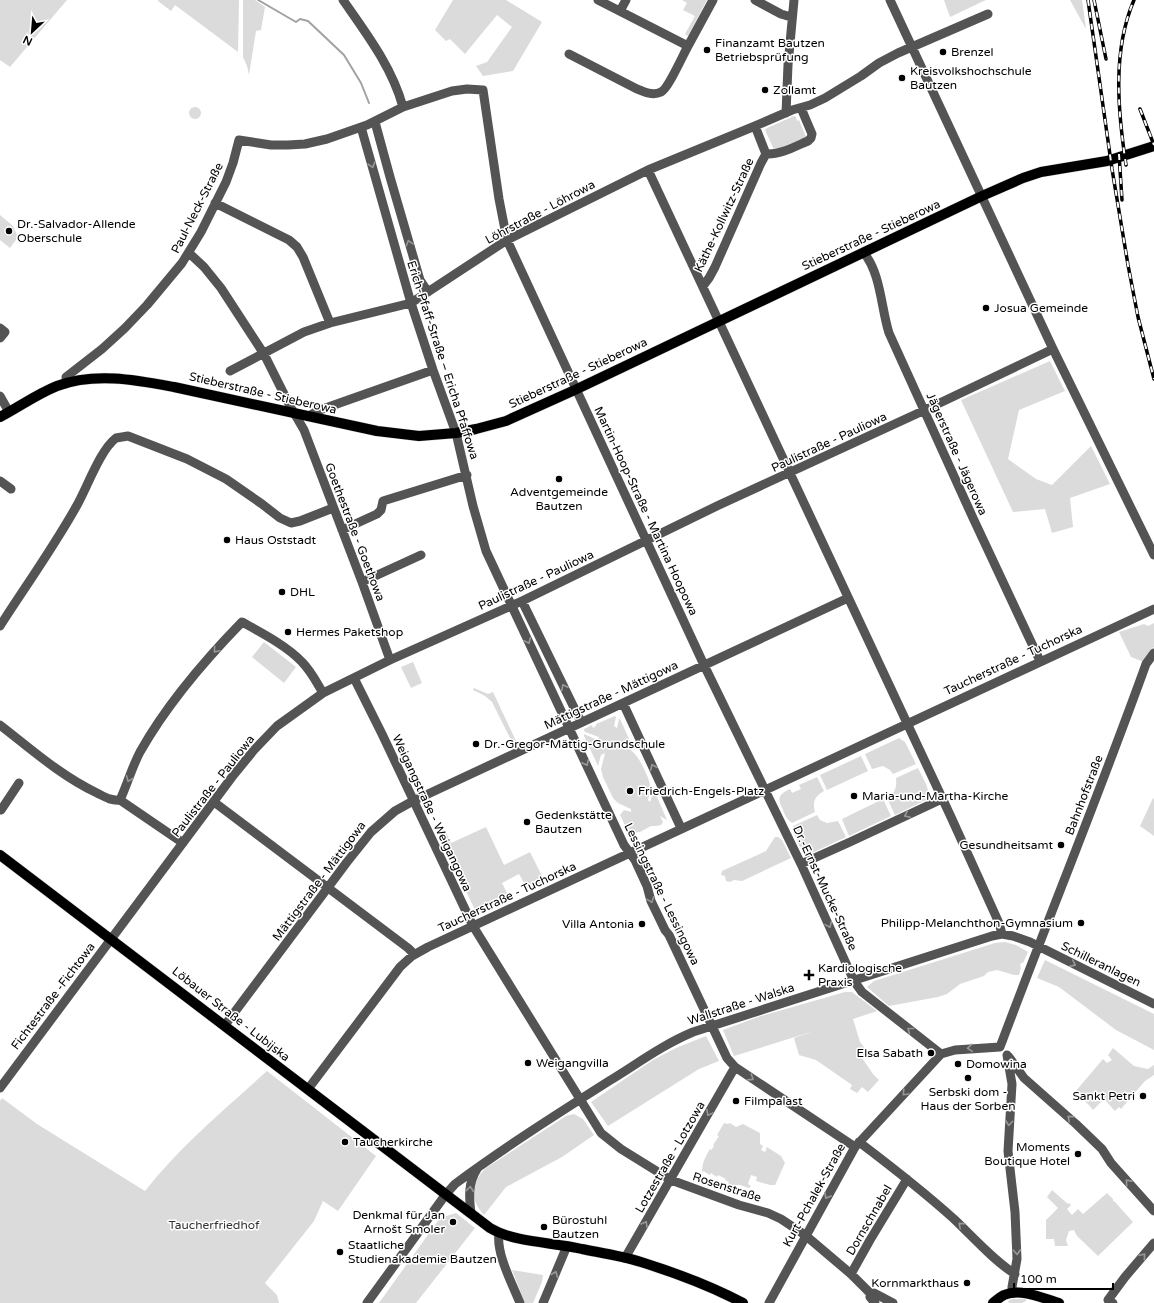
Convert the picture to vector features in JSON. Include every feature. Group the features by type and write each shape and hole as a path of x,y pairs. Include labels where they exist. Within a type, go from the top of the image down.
{"main road":[{"name":"Stieberstraße - Stieberowa","path":"5,414 56,387 67,383 99,378 140,381 377,431 419,436 456,433 506,421 577,389 982,196 1023,178 1041,172 1107,161 1154,146"},
{"name":"Löbauer Straße - Lubijska","path":"0,855 490,1228 499,1233 515,1238 563,1245 647,1264 686,1278 740,1302"},
{"path":"993,1303 1001,1296 1013,1293 1027,1294 1059,1303"}],"street":[{"path":"342,0 382,59 398,90 403,107 375,122 361,127"},
{"path":"598,0 688,46"},
{"path":"620,11 626,0"},
{"path":"569,54 637,89 648,93 662,92 667,86 713,0"},
{"path":"755,0 781,14 791,17"},
{"path":"786,113 791,17 794,0"},
{"path":"890,0 1053,349 1154,555"},
{"name":"Löhrstraße - Löhrowa","path":"230,371 304,332 330,323 411,303 508,240 648,170 786,113 810,106 861,76 879,63 898,53 988,14"},
{"name":"Martin-Hoop-Straße - Martina Hoopowa","path":"403,107 452,91 467,89 483,90 499,199 508,240 704,665 766,790"},
{"path":"755,126 766,154 786,150 808,141 811,138 812,134 801,108"},
{"name":"Erich-Pfaff-Straße – Ericha Pfaffowa","path":"375,122 420,280 428,292"},
{"name":"Erich-Pfaff-Straße – Ericha Pfaffowa","path":"361,127 411,303 456,433 479,530 486,551 569,728"},
{"name":"Paul-Neck-Straße","path":"67,383 66,377 102,349 125,328 147,305 182,263 189,253 228,176 239,140 271,145 305,144 326,139 361,127"},
{"name":"Käthe-Kollwitz-Straße","path":"703,286 715,266 766,154"},
{"path":"648,170 942,799 999,923 1002,934"},
{"path":"215,203 290,240 297,247 303,257 330,323"},
{"name":"Goethestraße - Goethowa","path":"189,253 204,268 220,288 264,354 304,430 390,660"},
{"name":"Jägerstraße - Jägerowa","path":"864,253 872,264 889,334 1040,660"},
{"path":"0,328 5,332 0,338"},
{"name":"Paulistraße - Pauliowa","path":"111,938 254,750 277,726 323,693 390,660 512,606 719,505 1053,349"},
{"path":"309,416 317,411 433,370"},
{"path":"0,396 5,414"},
{"path":"0,626 77,506 106,449 116,438 128,436 186,459 226,479 280,518 291,523 333,508"},
{"path":"342,530 377,514 381,510 383,501 467,475"},
{"path":"0,481 11,489"},
{"path":"362,582 421,556"},
{"name":"Mättigstraße - Mättigowa","path":"225,1026 346,862 377,825 395,811 413,801 581,722 848,598"},
{"path":"522,601 581,722"},
{"name":"Taucherstraße - Tuchorska","path":"308,1089 400,967 414,954 1154,608"},
{"path":"120,800 139,754 156,725 186,685 242,622 267,636 303,662 323,693"},
{"name":"Bahnhofstraße","path":"1000,1047 1085,828 1146,664 1154,653"},
{"name":"Weigangstraße - Weigangowa","path":"354,678 473,926 580,1099"},
{"path":"623,703 682,828"},
{"path":"0,725 60,771 85,787 113,801 120,800 183,843"},
{"name":"Lessingstraße - Lessingowa","path":"569,728 624,845 630,852 647,886 651,901 669,935 727,1058 735,1067"},
{"path":"1,810 19,783"},
{"name":"Dr.-Ernst-Mucke-Straße","path":"766,790 854,981 862,992 941,1054"},
{"path":"801,864 942,799"},
{"path":"214,802 414,954"},
{"name":"Wallstraße - Walska","path":"368,1303 446,1194 455,1184 479,1166 580,1099 673,1040 692,1032 992,936 1002,934 1013,936 1038,946"},
{"name":"Fichtestraße -Fichtowa","path":"0,1088 111,938"},
{"name":"Schilleranlagen","path":"1038,946 1154,1004"},
{"path":"941,1054 955,1050 990,1046 1000,1047 1024,1078 1102,1149 1111,1163 1154,1211"},
{"name":"Kurt-Pchalek-Straße","path":"769,1303 805,1235 857,1144 941,1054"},
{"path":"1007,1055 1012,1084 1008,1150 1015,1212 1018,1259 1012,1287 1013,1293"},
{"path":"735,1067 857,1144 907,1179 935,1202 1001,1265 1015,1274"},
{"name":"Lotzestraße - Lotzowa","path":"625,1258 735,1067"},
{"path":"1012,1084 1024,1078"},
{"name":"Rosenstraße","path":"580,1099 601,1133 629,1154 671,1180 739,1205 768,1213 781,1219 805,1235 851,1274 873,1299"},
{"name":"Wallstraße - Walska","path":"471,1213 469,1192 470,1184 479,1166"},
{"name":"Dornschnabel","path":"851,1274 907,1179"},
{"path":"499,1233 498,1241 500,1253 520,1303"},
{"path":"1111,1302 1125,1277 1154,1243"},
{"path":"543,1303 563,1245"},
{"path":"873,1299 874,1293 876,1293 893,1303"}],"green space":[{"path":"0,0 67,0 10,67 0,60"},
{"path":"158,0 239,0 238,52 175,5 171,11"},
{"path":"243,0 255,0 265,7 261,30 256,31 249,75 243,57"},
{"path":"453,0 506,0 542,22 513,71 483,76 476,66 487,62 512,27 497,15 465,54 450,39 446,41 435,30"},
{"path":"682,0 707,0 688,36 685,34 695,16 683,10 687,3"},
{"path":"944,0 986,0 950,17"},
{"path":"1070,0 1082,0 1086,29"},
{"path":"193,107 197,107 201,113 197,119 193,119 189,115 189,111"},
{"path":"794,116 796,117 797,121 799,120 806,137 775,152 765,130"},
{"name":"Dr.-Salvador-Allende Oberschule","path":"0,215 13,226 18,237 10,248 0,240"},
{"path":"1050,361 1065,391 1019,410 1008,459 1036,479 1052,485 1091,446 1110,484 1070,498 1073,527 1052,533 1045,509 1013,512 961,400"},
{"path":"1154,623 1154,647 1151,649 1144,662 1131,657 1119,632 1144,624 1148,626"},
{"path":"264,642 296,667 284,683 252,657"},
{"path":"413,662 422,683 411,688 401,667"},
{"path":"474,688 488,694 493,692 516,741 512,742 492,702 485,696 473,690"},
{"path":"615,716 614,726 617,728 620,719 630,741 627,744 617,742 614,746 625,747 636,755 649,780 650,789 648,800 650,802 654,790 667,820 660,816 663,822 661,825 651,826 640,832 633,833 631,838 620,815 624,810 631,812 631,809 618,803 613,798 603,777 601,769 605,753 601,755 598,766 584,736 584,734 597,740 599,737 585,732 584,729 592,725 593,728 596,724"},
{"path":"899,738 905,742 916,764 893,774 890,770 883,766 872,769 865,754"},
{"path":"861,756 868,771 827,790 820,775"},
{"path":"918,768 928,789 928,797 926,800 895,815 887,798 895,790 896,778"},
{"path":"817,777 824,791 818,795 814,802 815,812 792,823 787,819 779,800 781,795 790,789 792,793 801,789 799,785"},
{"path":"1153,798 1154,799 1154,836 1140,826"},
{"path":"883,799 891,816 849,836 842,819"},
{"path":"817,815 820,820 827,823 838,821 846,837 812,853 805,851 802,848 793,831 793,826"},
{"path":"486,827 504,865 530,852 545,882 528,890 519,874 502,883 510,899 479,914 476,912 438,833 445,830 451,843"},
{"path":"775,837 782,840 791,858 742,881 726,881 725,876 721,875 722,871 766,851"},
{"path":"1005,942 1016,945 1028,952 1023,963 1021,963 1019,975 997,970 988,972 984,976 960,984 947,994 889,1006 867,987 874,981 995,943"},
{"path":"1045,960 1154,1014 1154,1050 1116,1030 1059,987 1037,978"},
{"path":"845,992 852,992 877,1011 853,1019 860,1042 867,1051 862,1058 879,1080 868,1092 862,1087 857,1093 850,1089 852,1085 816,1060 799,1055 794,1038 814,1031 734,1056 723,1030 758,1017"},
{"path":"706,1036 719,1061 699,1069 608,1126 591,1102 653,1060 676,1048"},
{"path":"1113,1048 1134,1066 1148,1069 1154,1065 1154,1075 1145,1081 1121,1109 1119,1107 1115,1111 1104,1099 1093,1110 1075,1092 1103,1059 1107,1063 1112,1060 1108,1055"},
{"name":"Taucherfriedhof","path":"267,1071 376,1156 338,1211 323,1201 314,1221 265,1283 277,1295 279,1303 0,1303 0,1101 2,1098 37,1124 145,1191 188,1143"},
{"path":"574,1114 583,1119 594,1135 562,1157 506,1187 484,1215 479,1209 474,1197 475,1185 481,1173 486,1168 566,1116"},
{"path":"724,1123 730,1123 736,1127 743,1124 760,1133 760,1144 763,1146 761,1150 765,1152 767,1147 781,1156 785,1163 775,1185 756,1181 757,1177 751,1175 748,1184 751,1186 749,1188 740,1185 728,1185 729,1182 725,1180 726,1179 718,1175 717,1177 711,1173 710,1175 703,1171 702,1173 705,1157 714,1146 713,1145 719,1136 717,1135"},
{"path":"1052,1190 1071,1205 1067,1209 1072,1215 1078,1209 1083,1214 1107,1193 1133,1222 1098,1256 1077,1236 1074,1230 1069,1231 1066,1240 1068,1246 1055,1246 1054,1239 1046,1239 1046,1220 1058,1208 1047,1197"},
{"path":"456,1213 475,1228 416,1303 379,1303 440,1218"},
{"path":"512,1270 543,1275 542,1282 533,1303 525,1303"},
{"path":"1012,1299 1026,1299 1026,1301 1022,1303 1009,1303 1008,1301"}],"waterway":[{"path":"258,0 296,22 300,19 308,21 344,55 361,83 369,103"}],"railway":[{"path":"1088,0 1112,169 1128,265 1138,317 1154,379"},
{"path":"1094,0 1106,59"},
{"path":"1126,165 1119,103 1120,61 1122,40 1134,0"},
{"path":"1140,109 1154,145"},
{"path":"1119,154 1122,200"}],"place":[{"name":"Finanzamt Bautzen Betriebsprüfung","path":"707,50"},
{"name":"Brenzel","path":"943,52"},
{"name":"Kreisvolkshochschule Bautzen","path":"902,78"},
{"name":"Zollamt","path":"765,90"},
{"name":"Dr.-Salvador-Allende Oberschule","path":"9,231"},
{"name":"Josua Gemeinde","path":"986,308"},
{"name":"Adventgemeinde Bautzen","path":"559,479"},
{"name":"Haus Oststadt","path":"227,540"},
{"name":"DHL","path":"282,592"},
{"name":"Hermes Paketshop","path":"288,632"},
{"name":"Dr.-Gregor-Mättig-Grundschule","path":"476,744"},
{"name":"Friedrich-Engels-Platz","path":"630,791"},
{"name":"Maria-und-Martha-Kirche","path":"854,796"},
{"name":"Gedenkstätte Bautzen","path":"527,822"},
{"name":"Gesundheitsamt","path":"1061,845"},
{"name":"Philipp-Melanchthon-Gymnasium","path":"1081,923"},
{"name":"Villa Antonia","path":"642,924"},
{"name":"Kardiologische Praxis","path":"809,975"},
{"name":"Elsa Sabath","path":"931,1053"},
{"name":"Weigangvilla","path":"528,1063"},
{"name":"Domowina","path":"958,1064"},
{"name":"Serbski dom - Haus der Sorben","path":"968,1078"},
{"name":"Sankt Petri","path":"1143,1096"},
{"name":"Filmpalast","path":"736,1101"},
{"name":"Taucherkirche","path":"345,1142"},
{"name":"Moments Boutique Hotel","path":"1078,1154"},
{"name":"Denkmal für Jan Arnošt Smoler","path":"453,1222"},
{"name":"Bürostuhl Bautzen","path":"544,1227"},
{"name":"Staatliche Studienakademie Bautzen","path":"340,1252"},
{"name":"Kornmarkthaus","path":"967,1283"}]}
